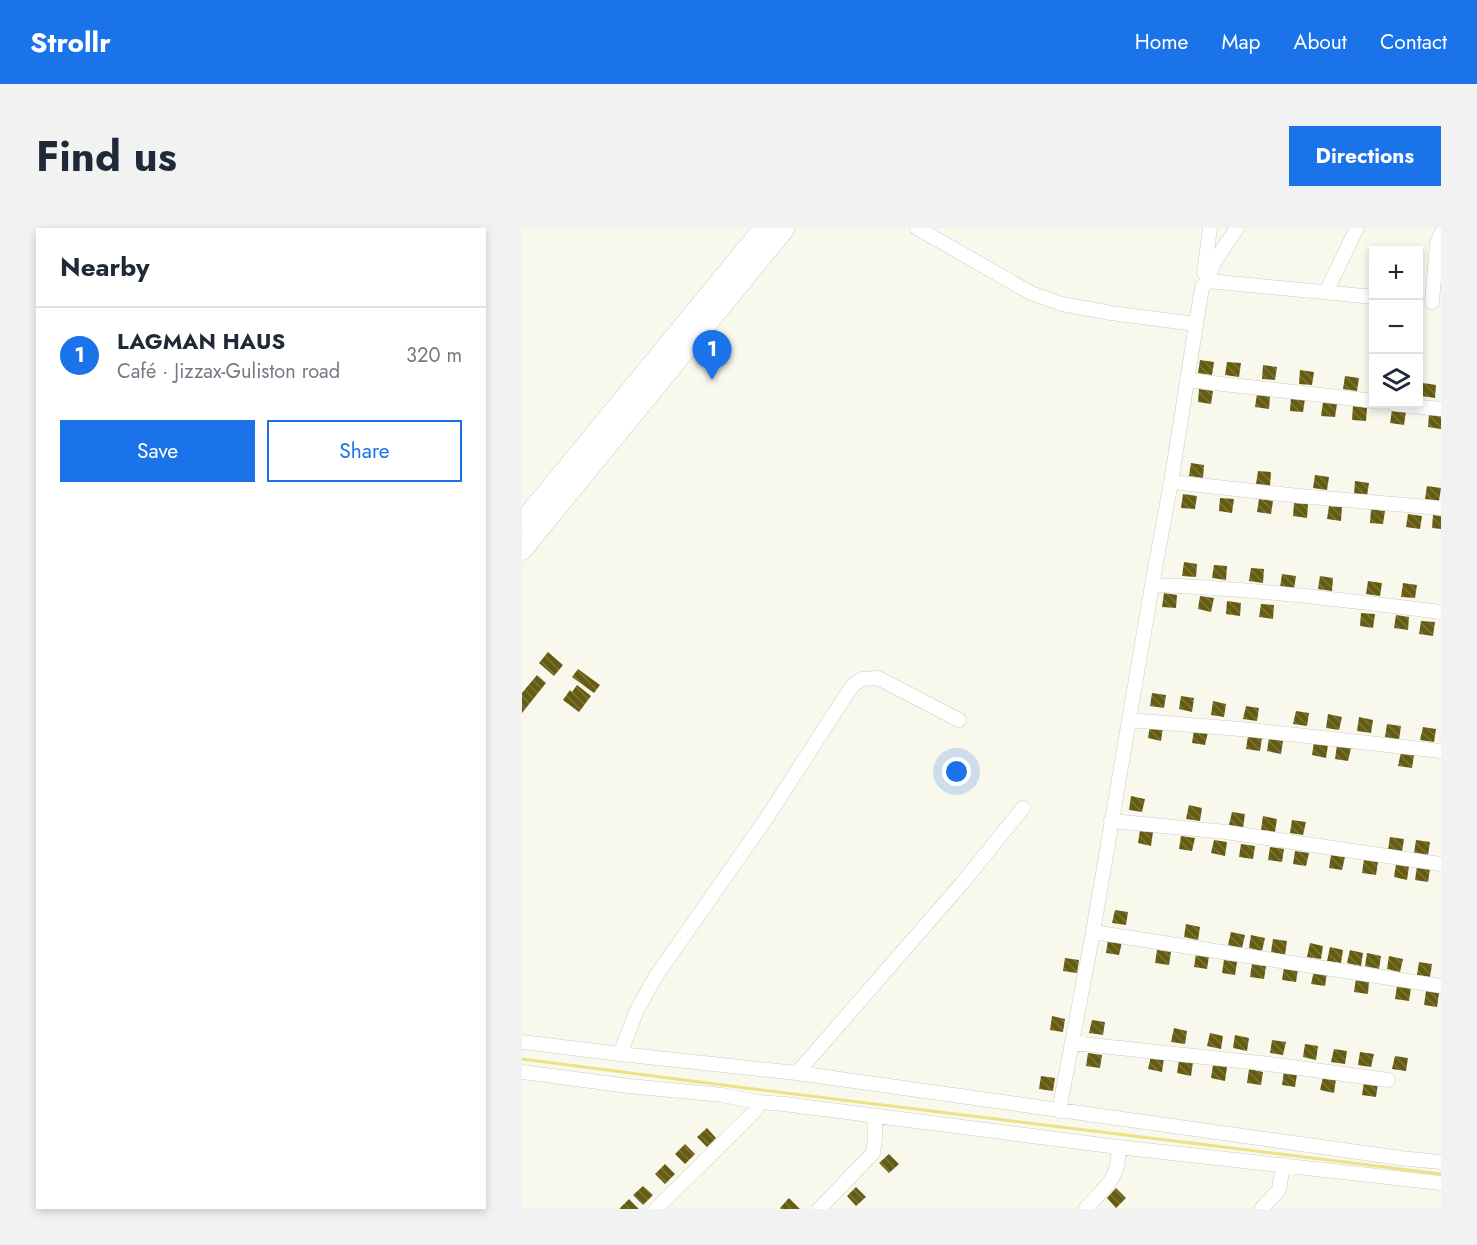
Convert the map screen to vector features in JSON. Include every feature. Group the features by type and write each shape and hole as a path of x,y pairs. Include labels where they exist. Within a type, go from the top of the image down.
{"highway":[{"path":"522,549 558,492 764,228"},
{"path":"522,523 558,492 785,228"}],"street":[{"path":"917,228 1030,293 1062,304 1196,324"},
{"path":"1059,1111 1093,932 1196,324 1205,284 1210,228"},
{"path":"1205,284 1213,264 1237,228"},
{"path":"1326,292 1357,228"},
{"path":"1431,301 1437,243 1441,234"},
{"path":"1205,284 1369,296"},
{"path":"1187,380 1369,400"},
{"path":"1423,407 1441,409"},
{"path":"1171,482 1441,508"},
{"path":"1152,585 1220,588 1441,612"},
{"path":"620,1054 637,1010 656,976 768,816 852,686 862,679 878,678 959,720"},
{"path":"1129,720 1252,730 1441,751"},
{"path":"797,1073 964,881 1023,808"},
{"path":"1111,821 1226,832 1441,864"},
{"path":"1093,932 1441,986"},
{"path":"522,1042 797,1073 1441,1162"},
{"path":"1073,1043 1269,1064 1388,1080"},
{"path":"522,1072 722,1095 759,1102 1118,1147 1441,1184"},
{"path":"656,1209 755,1111 759,1102"},
{"path":"819,1209 873,1154 875,1116"},
{"path":"1085,1209 1115,1174 1119,1160 1118,1147"},
{"path":"1261,1209 1279,1190 1283,1165"}],"building":[{"path":"1200,360 1214,362 1212,375 1198,373"},
{"path":"1227,362 1241,363 1239,377 1225,375"},
{"path":"1263,365 1277,367 1275,380 1262,379"},
{"path":"1300,370 1314,372 1312,385 1299,384"},
{"path":"1345,376 1359,378 1357,391 1343,389"},
{"path":"1423,383 1436,385 1435,398 1423,396"},
{"path":"1199,389 1213,391 1211,404 1198,402"},
{"path":"1257,394 1270,396 1269,409 1255,407"},
{"path":"1291,397 1305,399 1303,412 1290,411"},
{"path":"1323,402 1337,404 1335,417 1321,416"},
{"path":"1353,406 1367,408 1366,421 1352,420"},
{"path":"1392,410 1406,411 1404,425 1390,423"},
{"path":"1429,414 1441,416 1441,429 1428,427"},
{"path":"1191,463 1204,465 1203,478 1189,476"},
{"path":"1258,471 1271,472 1270,486 1256,484"},
{"path":"1315,475 1329,477 1327,490 1313,488"},
{"path":"1355,481 1369,483 1367,496 1354,495"},
{"path":"1427,486 1441,488 1439,501 1425,499"},
{"path":"1183,494 1197,496 1195,509 1181,508"},
{"path":"1220,498 1234,499 1232,513 1219,511"},
{"path":"1259,499 1273,501 1271,514 1257,512"},
{"path":"1294,503 1308,504 1307,518 1293,516"},
{"path":"1329,506 1342,507 1341,521 1327,519"},
{"path":"1371,509 1385,511 1383,524 1370,523"},
{"path":"1408,514 1422,516 1420,529 1406,527"},
{"path":"1433,515 1441,516 1441,529 1432,528"},
{"path":"1184,562 1197,564 1196,577 1182,576"},
{"path":"1214,565 1227,566 1226,580 1212,578"},
{"path":"1251,568 1264,569 1263,583 1249,581"},
{"path":"1282,574 1296,576 1294,589 1280,588"},
{"path":"1320,576 1333,578 1332,591 1318,589"},
{"path":"1368,581 1382,583 1380,596 1366,594"},
{"path":"1403,583 1417,585 1415,598 1401,597"},
{"path":"1164,593 1177,595 1176,608 1162,607"},
{"path":"1200,596 1214,598 1211,612 1198,609"},
{"path":"1227,601 1241,603 1240,616 1226,614"},
{"path":"1261,604 1274,605 1273,619 1259,617"},
{"path":"1361,613 1375,614 1373,628 1360,626"},
{"path":"1396,615 1409,617 1408,630 1394,628"},
{"path":"1421,621 1435,622 1433,636 1419,634"},
{"path":"548,652 563,665 554,676 539,663"},
{"path":"578,669 600,685 594,693 572,677"},
{"path":"537,675 546,683 522,713 522,693"},
{"path":"577,685 591,696 579,712 563,700"},
{"path":"1152,693 1166,695 1164,708 1150,706"},
{"path":"1181,696 1194,698 1192,712 1179,709"},
{"path":"1213,701 1226,704 1224,717 1211,715"},
{"path":"1246,706 1259,708 1257,721 1243,719"},
{"path":"1296,711 1309,713 1307,726 1293,724"},
{"path":"1328,714 1342,717 1339,730 1326,728"},
{"path":"1359,717 1373,720 1371,733 1357,731"},
{"path":"1387,724 1401,726 1399,740 1385,737"},
{"path":"1150,725 1163,727 1161,741 1148,738"},
{"path":"1423,727 1436,729 1434,742 1420,740"},
{"path":"1194,730 1208,732 1205,745 1192,743"},
{"path":"1248,736 1262,738 1260,751 1246,749"},
{"path":"1269,738 1283,741 1281,754 1267,751"},
{"path":"1314,742 1328,745 1326,758 1312,755"},
{"path":"1337,745 1351,748 1348,761 1335,759"},
{"path":"1401,752 1414,755 1412,768 1398,766"},
{"path":"1131,796 1145,799 1142,812 1129,810"},
{"path":"1189,805 1202,808 1200,821 1186,819"},
{"path":"1232,812 1245,814 1243,828 1229,825"},
{"path":"1263,816 1277,819 1275,832 1261,830"},
{"path":"1292,820 1306,822 1303,835 1290,833"},
{"path":"1140,830 1153,832 1151,846 1138,843"},
{"path":"1181,836 1195,838 1192,851 1179,849"},
{"path":"1390,837 1404,839 1402,852 1388,850"},
{"path":"1214,840 1227,842 1225,856 1211,853"},
{"path":"1416,840 1430,842 1428,855 1414,853"},
{"path":"1241,844 1255,846 1253,859 1239,857"},
{"path":"1270,847 1284,849 1282,862 1268,860"},
{"path":"1295,851 1309,853 1306,866 1293,864"},
{"path":"1331,855 1345,857 1342,870 1329,868"},
{"path":"1364,859 1378,862 1376,875 1362,873"},
{"path":"1396,864 1409,866 1407,880 1394,877"},
{"path":"1417,866 1430,869 1428,882 1415,880"},
{"path":"1115,910 1128,912 1126,925 1112,923"},
{"path":"1186,924 1200,927 1198,940 1184,937"},
{"path":"1231,932 1245,935 1242,948 1228,945"},
{"path":"1251,935 1265,938 1262,951 1249,948"},
{"path":"1273,939 1287,941 1285,955 1271,952"},
{"path":"1108,940 1122,942 1119,955 1106,953"},
{"path":"1310,943 1323,946 1321,959 1307,957"},
{"path":"1330,947 1343,950 1341,963 1327,961"},
{"path":"1157,950 1171,952 1169,965 1155,963"},
{"path":"1350,950 1363,953 1361,966 1347,963"},
{"path":"1367,953 1381,956 1379,969 1365,966"},
{"path":"1196,954 1209,956 1207,969 1194,967"},
{"path":"1389,956 1403,959 1400,972 1387,969"},
{"path":"1065,958 1079,960 1077,973 1063,971"},
{"path":"1224,960 1237,962 1235,975 1222,973"},
{"path":"1419,962 1432,964 1430,977 1417,975"},
{"path":"1252,964 1266,966 1264,979 1250,977"},
{"path":"1284,967 1298,969 1296,982 1282,980"},
{"path":"1314,971 1327,973 1325,986 1311,984"},
{"path":"1356,978 1369,981 1368,994 1354,992"},
{"path":"1397,986 1411,988 1409,1001 1395,999"},
{"path":"1426,991 1439,993 1437,1007 1424,1005"},
{"path":"1052,1016 1065,1019 1063,1032 1050,1030"},
{"path":"1092,1020 1105,1022 1103,1035 1089,1033"},
{"path":"1174,1028 1187,1031 1185,1044 1171,1042"},
{"path":"1210,1033 1223,1036 1221,1049 1207,1046"},
{"path":"1235,1035 1249,1038 1247,1051 1233,1048"},
{"path":"1272,1040 1286,1042 1283,1055 1270,1053"},
{"path":"1305,1044 1318,1046 1316,1060 1303,1057"},
{"path":"1334,1049 1347,1051 1345,1064 1331,1062"},
{"path":"1360,1052 1374,1054 1371,1067 1358,1065"},
{"path":"1088,1053 1102,1055 1100,1068 1086,1066"},
{"path":"1151,1056 1164,1058 1162,1072 1148,1069"},
{"path":"1395,1056 1408,1058 1406,1071 1392,1069"},
{"path":"1179,1060 1193,1062 1191,1076 1177,1073"},
{"path":"1213,1065 1227,1067 1225,1081 1211,1078"},
{"path":"1249,1069 1263,1072 1261,1085 1247,1083"},
{"path":"1284,1071 1297,1074 1295,1087 1282,1085"},
{"path":"1041,1076 1055,1078 1053,1091 1039,1089"},
{"path":"1323,1077 1336,1079 1334,1093 1320,1090"},
{"path":"1364,1082 1378,1084 1376,1097 1362,1095"},
{"path":"707,1128 716,1138 707,1147 697,1137"},
{"path":"685,1144 695,1154 685,1164 675,1154"},
{"path":"889,1154 899,1164 889,1173 879,1163"},
{"path":"665,1164 675,1174 665,1184 655,1174"},
{"path":"643,1186 653,1195 643,1205 633,1195"},
{"path":"856,1187 866,1197 856,1206 847,1196"},
{"path":"1116,1188 1126,1198 1116,1208 1107,1198"},
{"path":"789,1198 800,1209 780,1208"},
{"path":"629,1199 639,1209 619,1209"}],"waterway":[{"path":"522,1059 1441,1174"}],"place":[{"name":"LAGMAN HAUS","path":"712,380"}]}
